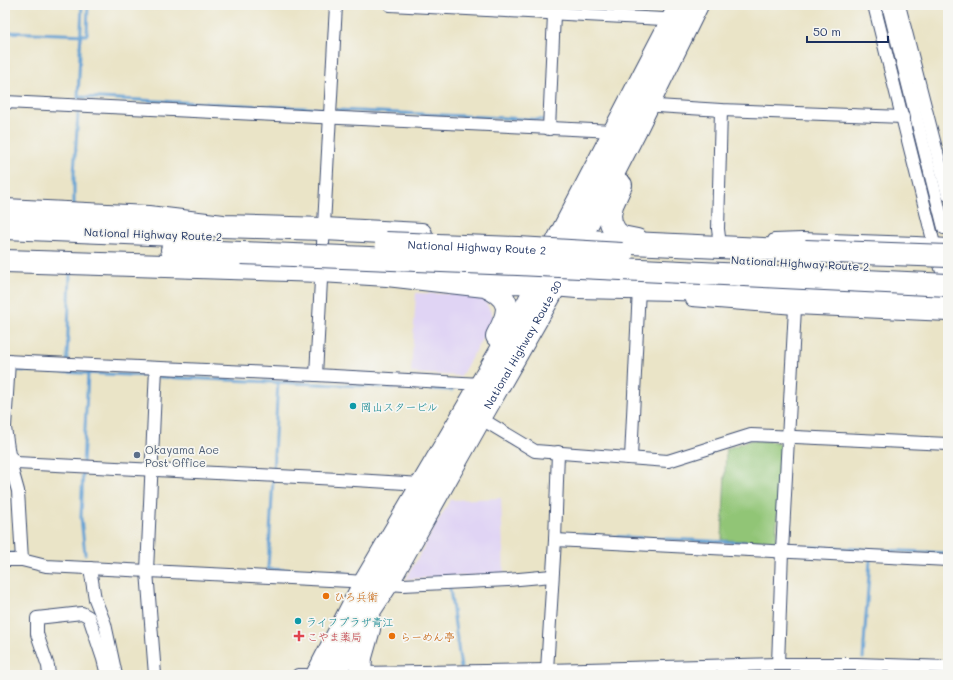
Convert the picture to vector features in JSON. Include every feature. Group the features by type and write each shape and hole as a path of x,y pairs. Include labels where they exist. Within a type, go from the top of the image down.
{"highway":[{"name":"National Highway Route 30","path":"317,675 378,587 480,418 568,240 614,132 680,5"},
{"name":"National Highway Route 30","path":"568,240 636,129 697,5"},
{"path":"664,244 622,237 615,232 611,223 610,215 619,188 639,152 636,129 657,106 712,5"},
{"path":"614,132 634,78 667,12"},
{"path":"5,210 148,217 223,226 324,229 805,251 941,250"},
{"name":"National Highway Route 2","path":"5,228 518,264 948,285"},
{"name":"National Highway Route 2","path":"5,242 130,248 241,245 518,248 948,270"},
{"path":"5,252 54,254 130,248"},
{"path":"5,261 321,270 387,275 485,286 495,290 503,297 507,304 507,312 506,321 486,358 482,371 481,384"},
{"path":"464,283 518,282 577,287 675,289 799,301 948,299"},
{"name":"National Highway Route 30","path":"333,675 366,616 422,484 523,313 547,284"},
{"path":"360,674 361,658 378,587"}],"street":[{"path":"316,375 336,5"},
{"path":"390,5 551,11 667,12"},
{"path":"874,5 930,227 941,250 948,294"},
{"path":"888,5 944,228"},
{"path":"899,5 948,195"},
{"path":"549,122 551,11"},
{"path":"5,102 329,118 549,122 614,132"},
{"path":"657,106 903,118"},
{"path":"719,237 721,110"},
{"path":"916,243 930,227"},
{"path":"664,244 675,235 777,240 802,238 916,243 941,250"},
{"path":"941,250 948,245"},
{"path":"631,458 639,288"},
{"path":"778,664 782,551 799,301 948,315"},
{"path":"422,484 16,463 9,455 5,428 8,365 66,364 156,374 316,375 481,384"},
{"path":"155,675 147,571 156,374"},
{"path":"480,418 535,450 668,461 751,435 948,444"},
{"path":"546,673 552,576 559,540 558,452"},
{"path":"14,460 11,466 18,491 22,560"},
{"path":"559,540 948,560"},
{"path":"5,560 22,560 46,566 147,571 378,587 508,580 552,576"},
{"path":"90,568 95,599 105,624 116,675"},
{"path":"49,675 48,666 37,634 37,618 82,613 89,617 107,675"},
{"path":"360,674 744,670 778,664 856,670 948,667"},
{"path":"298,675 306,675"}],"shaded area":[{"path":"416,293 482,295 494,318 461,376 411,373"},
{"path":"501,498 504,574 406,579 450,500"}],"green space":[{"path":"751,440 777,442 781,446 776,542 722,540 726,449"}],"waterway":[{"path":"78,99 82,5"},
{"path":"5,32 87,35 88,5"},
{"path":"893,57 934,218"},
{"path":"79,97 324,109"},
{"path":"337,110 547,120"},
{"path":"74,206 74,173 78,114"},
{"path":"67,361 70,273"},
{"path":"11,370 153,376"},
{"path":"83,464 88,374"},
{"path":"159,377 452,390"},
{"path":"273,473 278,382"},
{"path":"83,470 81,518 85,554"},
{"path":"273,479 268,569 346,573"},
{"path":"561,536 561,534 774,544"},
{"path":"793,546 948,553"},
{"path":"7,554 17,553 17,551"},
{"path":"863,658 870,560"},
{"path":"450,589 461,668"}],"place":[{"name":"岡山スタービル","path":"353,406"},
{"name":"Okayama Aoe Post Office","path":"137,455"},
{"name":"ひろ兵衛","path":"326,596"},
{"name":"ライフプラザ青江","path":"298,621"},
{"name":"こやま薬局","path":"299,636"},
{"name":"らーめん亭","path":"392,636"}]}
